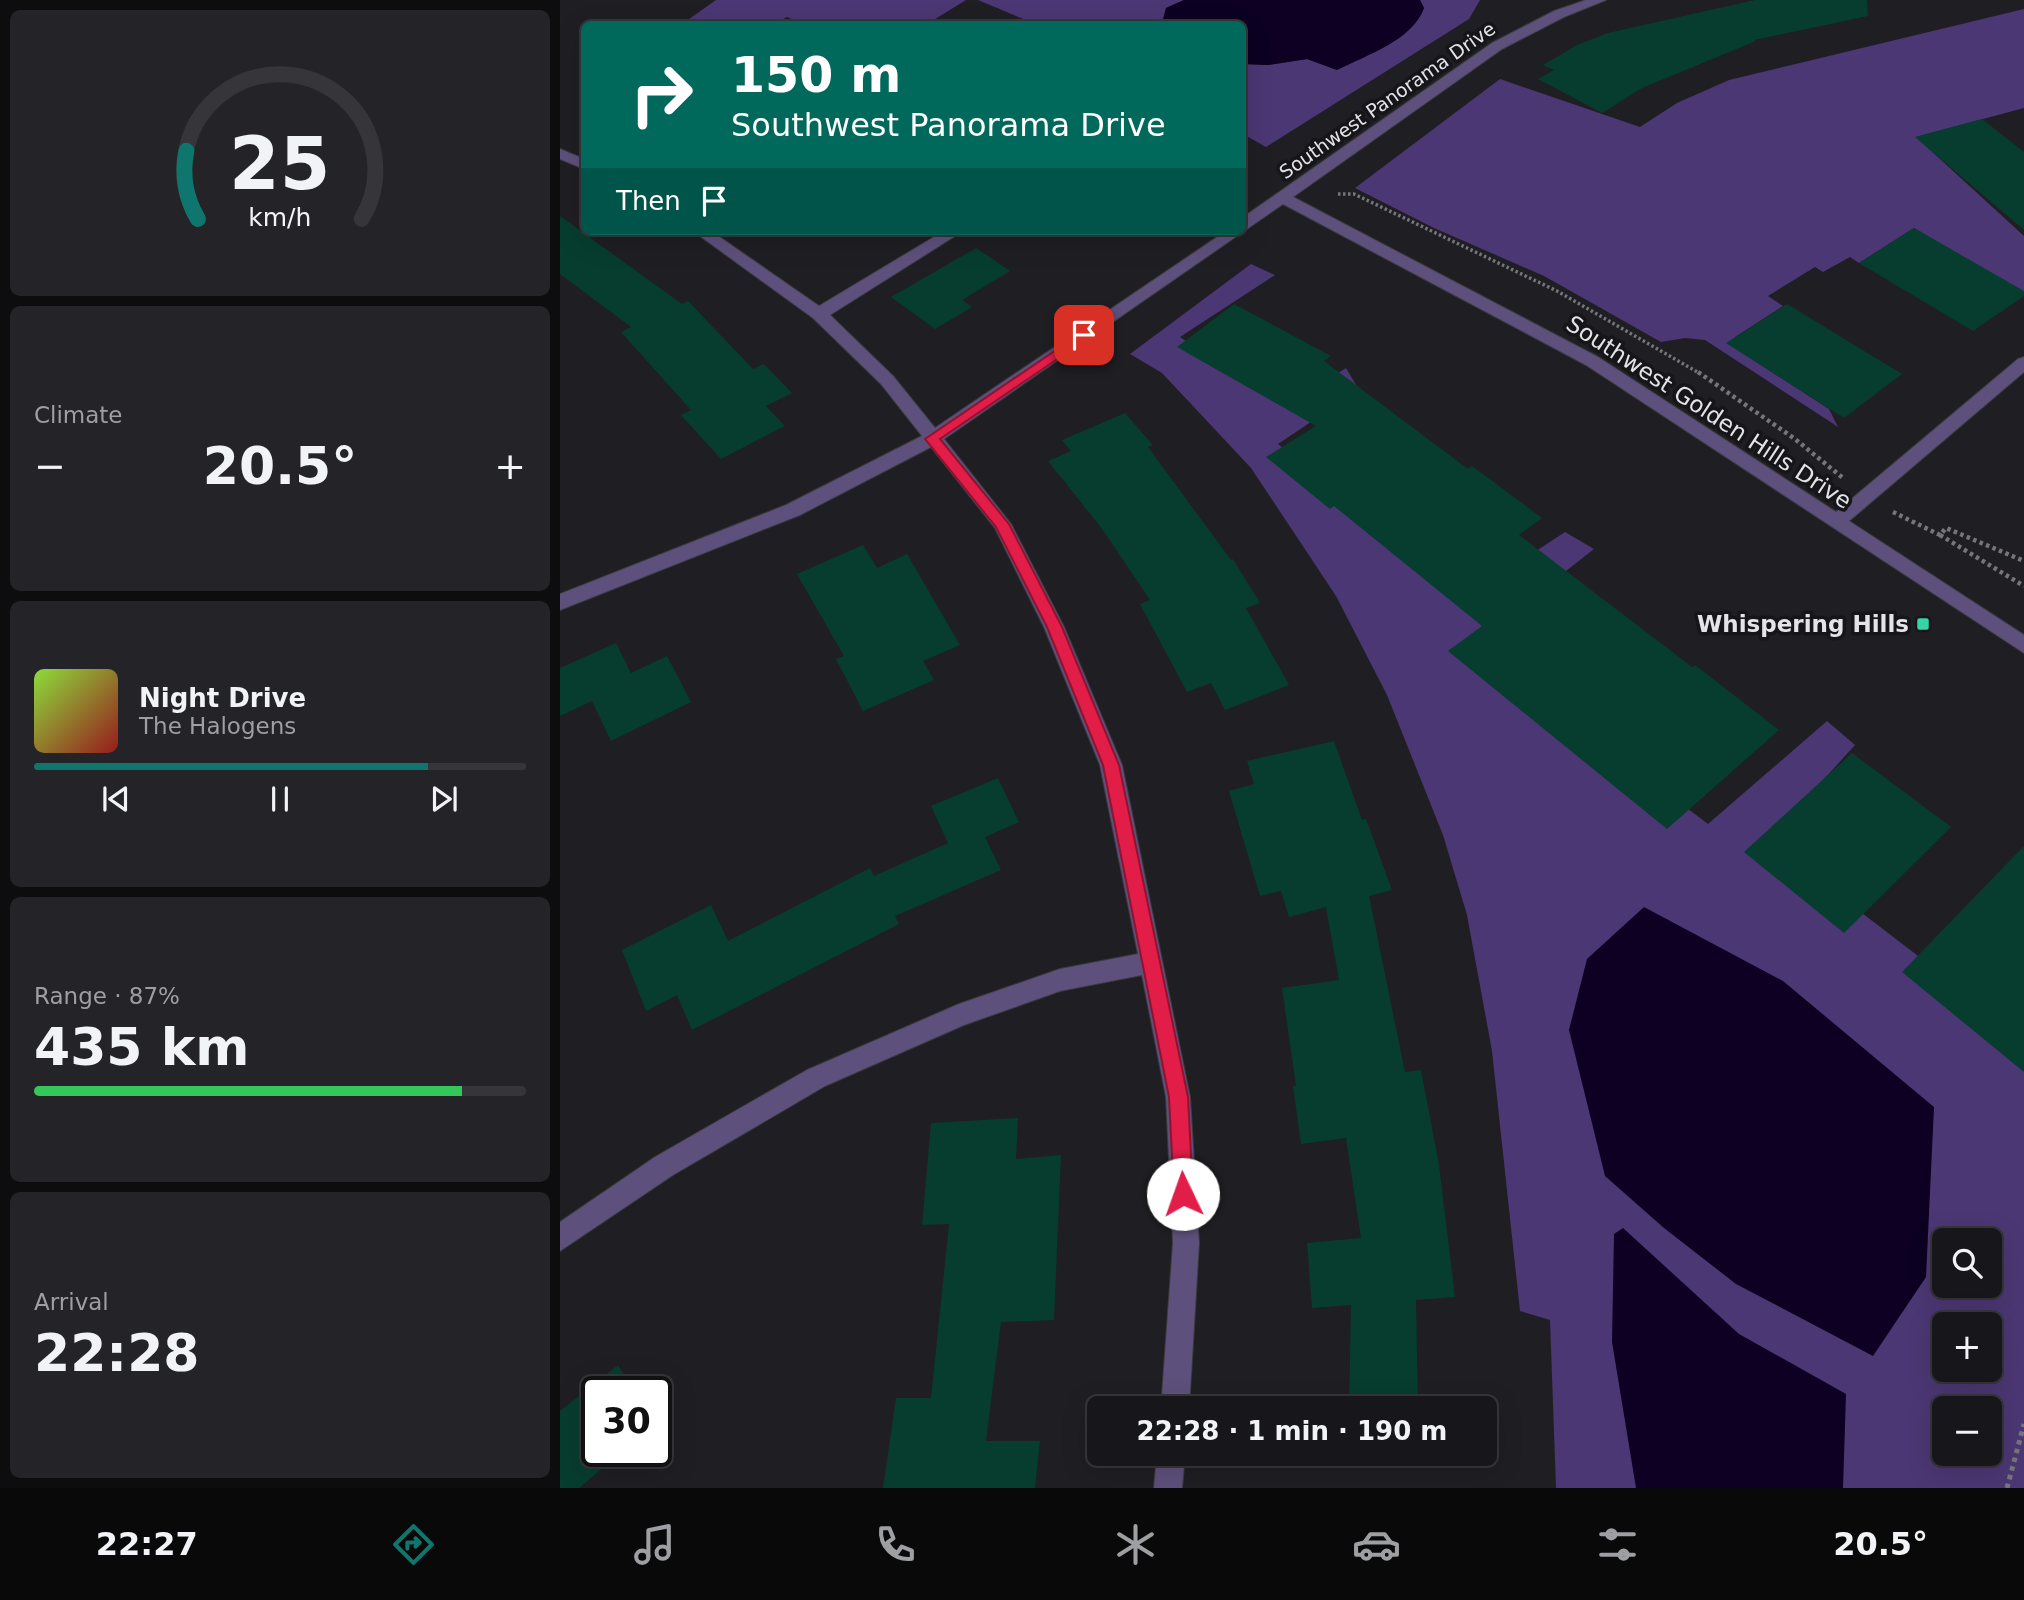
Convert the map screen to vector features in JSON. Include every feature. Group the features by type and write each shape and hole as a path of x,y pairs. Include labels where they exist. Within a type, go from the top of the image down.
{"street":[{"name":"Southwest Panorama Drive","path":"1246,223 1497,46 1559,14 1599,0"},
{"path":"560,153 581,163"},
{"name":"Southwest Golden Hills Drive","path":"1284,198 1592,361 2024,645"},
{"path":"707,235 819,314 887,380 1002,524 1054,627 1111,765 1178,1097 1186,1243 1176,1396"},
{"path":"819,314 948,235"},
{"path":"560,602 793,510 932,439 1230,235"},
{"path":"1836,522 2024,363"},
{"path":"560,1238 664,1166 816,1078 960,1015 1060,980 1151,962"},
{"path":"1168,1488 1170,1466"}],"path":[{"path":"1338,194 1354,194 1558,291 1610,320 1698,372 1795,439 1868,497 1940,535 2024,586"},
{"path":"1940,535 1946,528 2024,561"},
{"path":"2007,1488 2024,1424"}],"shaded area":[{"path":"716,0 966,0 932,21 796,21 787,17 780,21 686,21"},
{"path":"978,0 1184,0 1166,8 1163,21 1028,21"},
{"path":"1184,0 1420,0 1424,8 1418,20 1399,38 1337,70 1307,59 1268,65 1246,64 1246,21 1163,21 1166,8"},
{"path":"1420,0 1480,0 1469,19 1266,147 1246,136 1246,64 1268,65 1307,59 1337,70 1398,38 1418,20 1424,8"},
{"path":"2024,9 2024,108 1916,137 2024,236 2024,293 1914,228 1859,263 1850,257 1823,272 1815,267 1768,296 1783,306 1735,337 1736,349 1829,409 1838,427 1705,340 1685,338 1661,342 1544,276 1434,228 1355,188 1500,79 1640,127 1677,103 1729,80"},
{"path":"1251,264 1275,275 1180,337 1286,406 1346,368 1359,390 1278,444 1465,598 1565,532 1594,549 1478,640 1585,731 1708,824 1827,721 1855,745 1768,841 2024,1037 2024,1488 1556,1488 1550,1320 1520,1311 1492,1051 1467,915 1443,835 1387,695 1336,596 1251,468 1162,373 1130,354"},
{"path":"1644,907 1783,981 1934,1107 1926,1277 1873,1356 1736,1284 1664,1228 1605,1176 1569,1030 1587,959"},
{"path":"1623,1228 1739,1334 1846,1394 1843,1488 1636,1488 1612,1342 1614,1234"}],"building":[{"path":"1755,0 1867,0 1868,16 1754,40 1756,41 1642,88 1602,113 1538,79 1554,70 1543,65 1577,45 1608,33"},
{"path":"1982,119 2024,152 2024,230 1915,137"},
{"path":"560,216 581,231 581,235 586,235 682,304 688,301 753,369 764,364 792,393 766,406 785,426 721,459 681,415 691,410 621,332 631,327 560,274"},
{"path":"1914,228 2024,291 2024,296 1973,331 1859,263"},
{"path":"976,248 1010,271 962,300 972,307 935,329 891,297"},
{"path":"1234,304 1331,356 1324,361 1468,469 1472,466 1542,518 1519,535 1779,730 1667,829 1448,651 1482,626 1334,506 1330,509 1266,457 1316,426 1177,347"},
{"path":"1787,304 1902,374 1844,418 1726,343"},
{"path":"1125,413 1153,445 1148,447 1231,560 1233,559 1260,603 1246,608 1289,685 1225,710 1211,683 1187,692 1140,604 1150,600 1103,530 1048,461 1071,451 1062,440"},
{"path":"863,545 877,568 907,554 960,645 923,661 934,680 863,711 836,659 844,656 797,574"},
{"path":"616,643 631,673 667,656 691,702 611,741 592,701 560,716 560,668"},
{"path":"1334,741 1362,820 1366,819 1392,890 1369,896 1405,1072 1421,1070 1439,1165 1455,1297 1416,1300 1418,1396 1349,1396 1351,1305 1312,1308 1307,1243 1361,1238 1346,1138 1301,1144 1282,988 1339,980 1326,907 1289,917 1281,891 1260,896 1229,791 1254,784 1247,761"},
{"path":"1852,753 1951,827 1844,933 1744,852"},
{"path":"998,778 1019,822 985,837 1001,870 895,916 899,924 692,1030 677,995 646,1011 622,950 711,905 728,941 870,868 874,876 948,843 931,806"},
{"path":"2024,846 2024,1072 1902,972"},
{"path":"1018,1118 1016,1159 1061,1155 1054,1320 1001,1322 986,1441 1040,1441 1035,1488 883,1488 896,1398 931,1398 949,1224 922,1225 931,1123"},
{"path":"618,1365 625,1376 604,1376"},
{"path":"581,1394 581,1467 604,1467 579,1488 560,1488 560,1411"}],"place":[{"name":"Whispering Hills","path":"1923,624"}],"route":[{"path":"1084,335 932,439 1002,524 1054,627 1111,765 1178,1097 1183,1194"}]}
